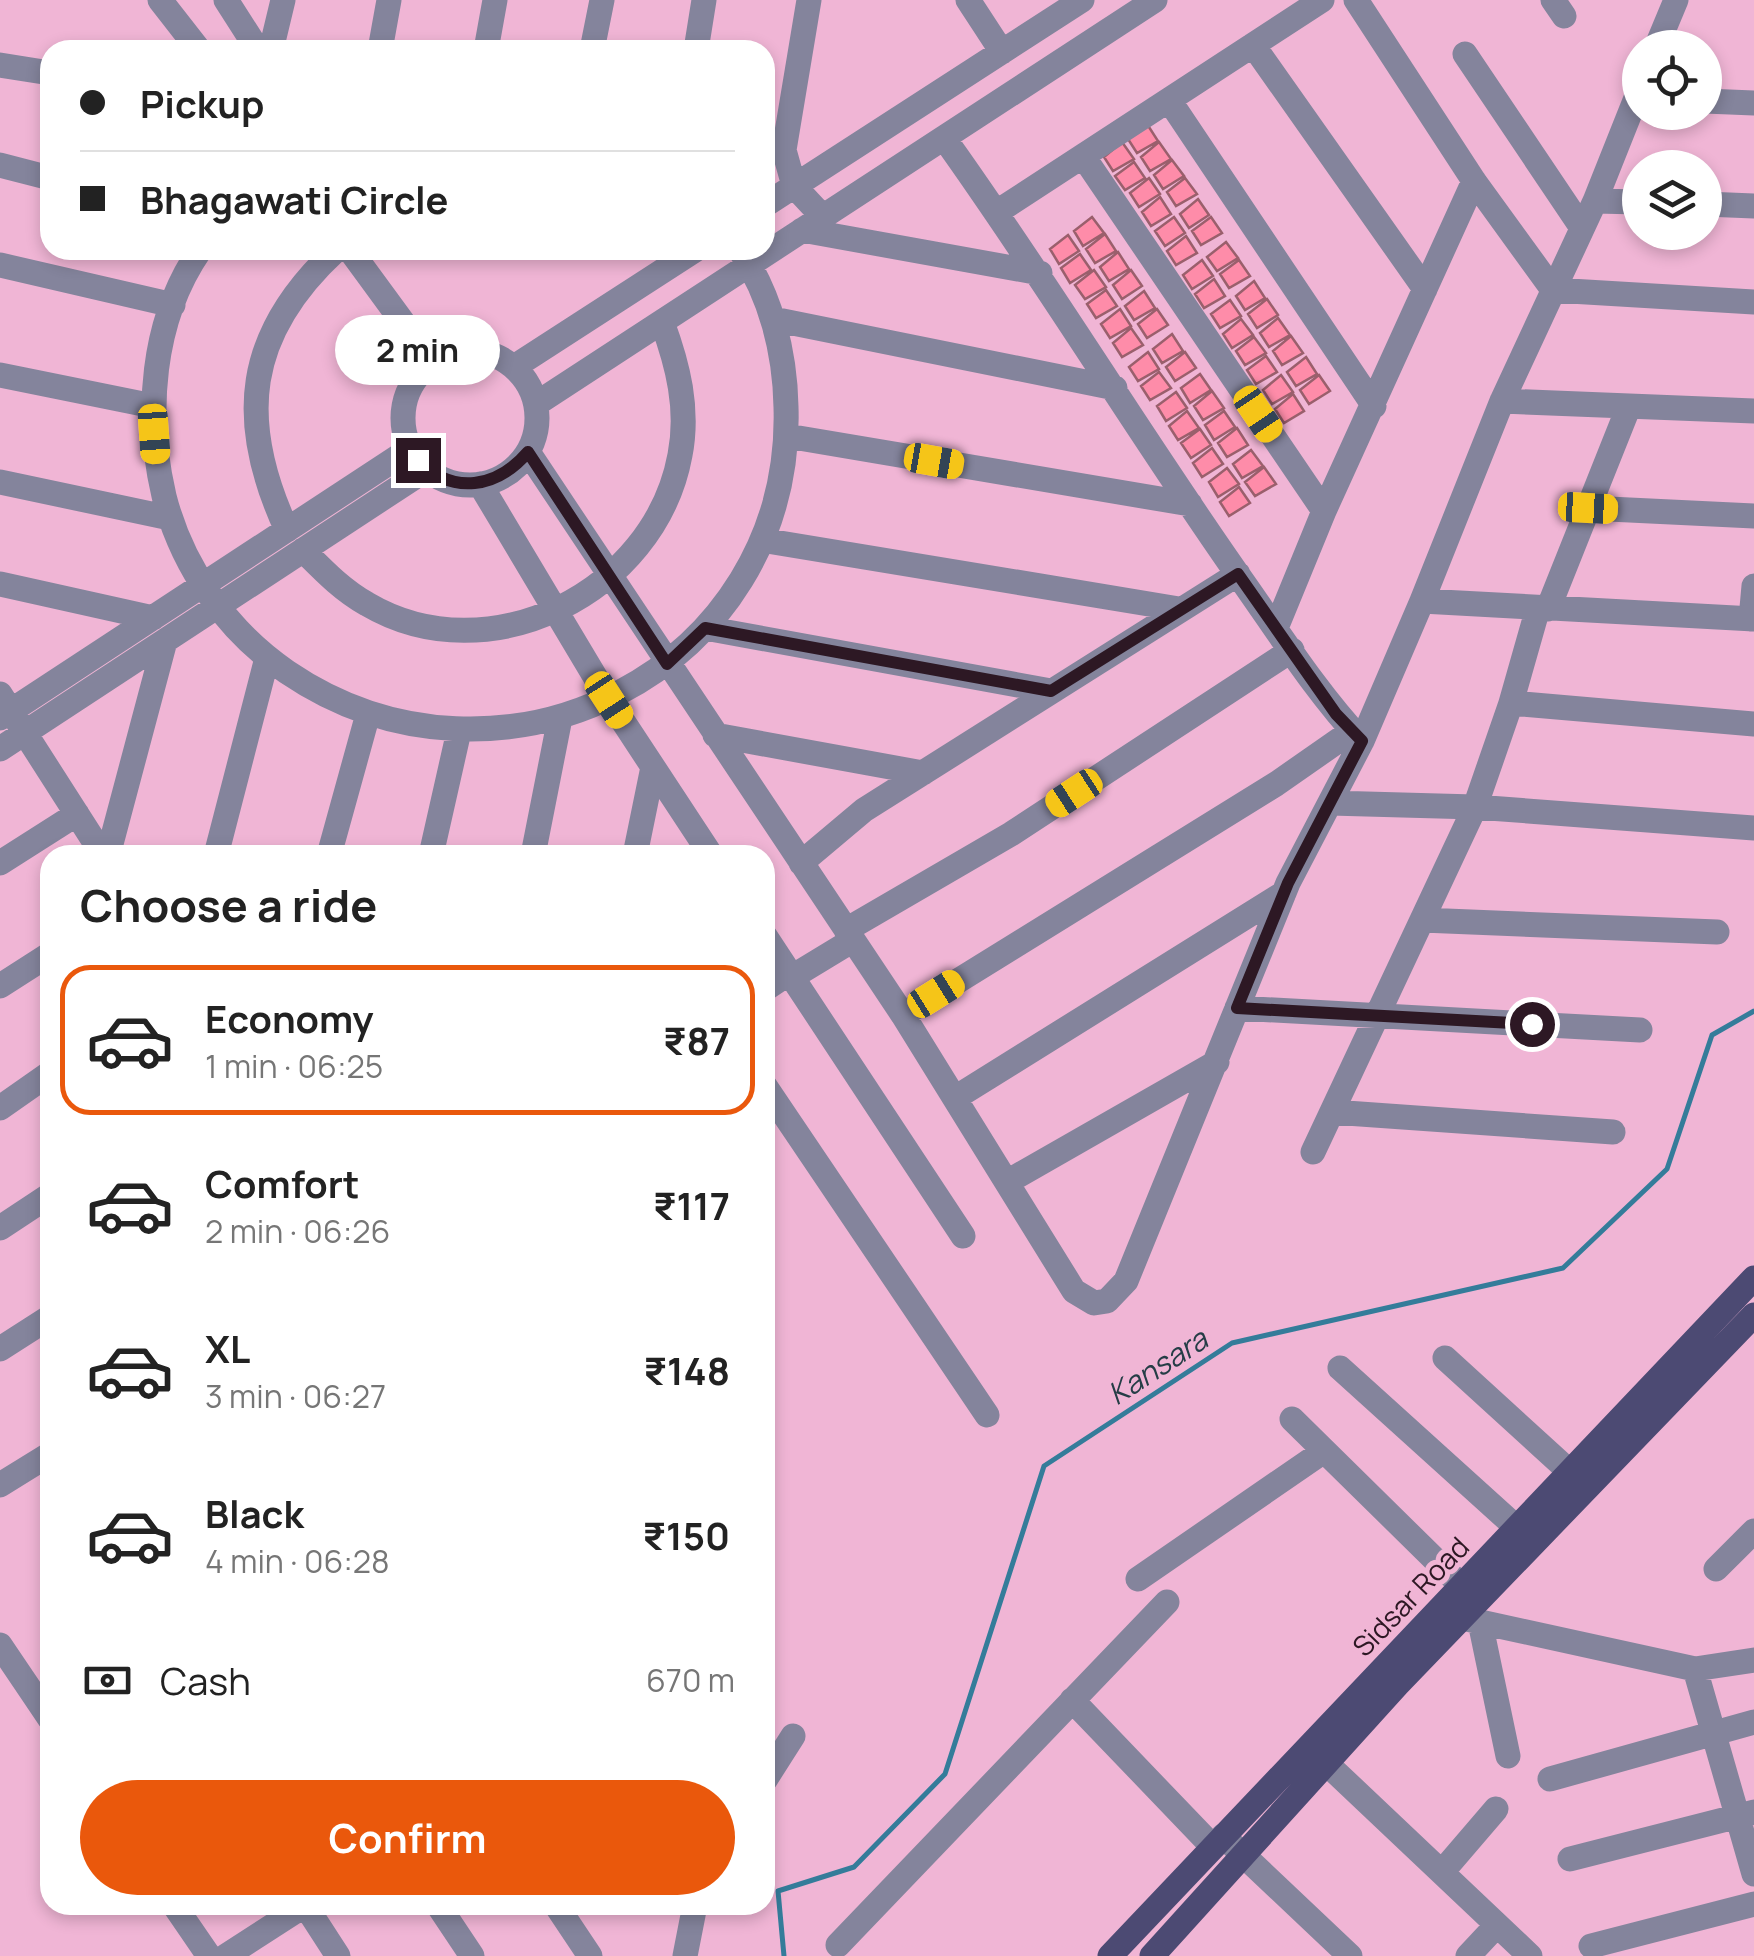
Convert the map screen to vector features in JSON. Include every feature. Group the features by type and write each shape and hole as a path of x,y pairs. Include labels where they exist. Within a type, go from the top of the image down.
{"main road":[{"name":"Sidsar Road","path":"1110,1956 1218,1841 1470,1607 1517,1528 1570,1472 1750,1301"},
{"name":"Sidsar Road","path":"1152,1956 1750,1301"}],"street":[{"path":"160,0 191,40"},
{"path":"226,0 252,40"},
{"path":"274,40 283,0"},
{"path":"382,40 389,0"},
{"path":"488,40 495,0"},
{"path":"594,40 602,0"},
{"path":"698,40 704,0"},
{"path":"810,0 784,150 794,186 813,224"},
{"path":"968,0 1002,52"},
{"path":"775,198 1082,0"},
{"path":"775,242 813,224 1154,0"},
{"path":"998,212 1322,0"},
{"path":"1356,0 1474,181 1553,290"},
{"path":"1664,30 1676,0"},
{"path":"1253,45 1425,289"},
{"path":"1465,54 1582,228"},
{"path":"0,65 40,71"},
{"path":"1169,100 1374,406"},
{"path":"1722,102 1754,103"},
{"path":"528,452 903,1015 1074,1291 1094,1303 1107,1301 1126,1280 1284,892 1330,803 1357,736 1422,601 1502,401 1624,130"},
{"path":"944,138 1040,273 1238,574 1357,736"},
{"path":"1083,156 1324,511"},
{"path":"0,165 40,175"},
{"path":"1276,628 1324,511 1474,181"},
{"path":"1595,201 1622,202"},
{"path":"1722,205 1754,206"},
{"path":"813,224 1040,273"},
{"path":"195,260 172,305 158,355 152,406 156,463 170,518 210,596 267,658 315,691 368,714 459,731 493,730 560,718 609,700 667,664 705,628 738,586 762,540 779,489 787,436 786,376 772,319 746,260"},
{"path":"287,530 264,481 255,428 258,375 276,324 305,279 325,260"},
{"path":"357,260 432,362"},
{"path":"514,367 680,260"},
{"path":"536,404 662,322 741,260"},
{"path":"0,265 172,305"},
{"path":"1553,290 1754,302"},
{"path":"772,319 1114,388"},
{"path":"304,550 338,586 370,606 406,621 482,630 557,612 610,578 642,542 666,501 680,456 684,408 677,362 662,322"},
{"path":"465,351 499,357 514,367 536,404 537,421 528,452 498,478 480,484 461,484 427,470 410,449 403,411 408,392 432,362 465,351"},
{"path":"0,375 152,406"},
{"path":"1502,401 1754,411"},
{"path":"1313,1152 1475,807 1543,608 1629,406"},
{"path":"787,436 1190,504"},
{"path":"210,596 287,530 410,449"},
{"path":"0,749 9,714 210,596 304,550 427,470"},
{"path":"0,482 170,518"},
{"path":"480,484 609,700 704,845"},
{"path":"1588,508 1754,516"},
{"path":"762,540 1179,609"},
{"path":"801,863 864,810 1238,574"},
{"path":"0,584 159,629"},
{"path":"1422,601 1753,619 1754,586"},
{"path":"705,628 1051,691"},
{"path":"108,845 159,629"},
{"path":"775,984 1292,650"},
{"path":"219,845 267,658"},
{"path":"1511,703 1754,724"},
{"path":"9,714 99,845"},
{"path":"331,845 368,714"},
{"path":"534,845 560,718"},
{"path":"434,845 459,731"},
{"path":"714,735 924,773"},
{"path":"903,1015 1357,736"},
{"path":"637,845 653,767"},
{"path":"1330,803 1475,807 1754,828"},
{"path":"0,864 77,814"},
{"path":"955,1098 1284,892"},
{"path":"1422,920 1716,932"},
{"path":"775,951 963,1236"},
{"path":"0,986 40,960"},
{"path":"1237,1008 1640,1030"},
{"path":"1007,1182 1217,1062"},
{"path":"0,1108 40,1080"},
{"path":"775,1110 987,1415"},
{"path":"1332,1112 1613,1132"},
{"path":"0,1228 40,1202"},
{"path":"0,1349 40,1324"},
{"path":"1445,1358 1570,1472"},
{"path":"1340,1368 1517,1528"},
{"path":"1292,1418 1470,1607 1508,1756"},
{"path":"1138,1579 1324,1451"},
{"path":"0,1486 40,1460"},
{"path":"1716,1569 1754,1531"},
{"path":"838,1945 1166,1602"},
{"path":"1470,1607 1695,1670 1754,1660"},
{"path":"0,1645 40,1705"},
{"path":"1695,1670 1713,1731 1746,1814 1754,1874"},
{"path":"1072,1700 1218,1841 1244,1854 1350,1956"},
{"path":"1550,1778 1754,1722"},
{"path":"775,1765 794,1736"},
{"path":"1326,1762 1530,1956"},
{"path":"1442,1872 1496,1809"},
{"path":"1570,1859 1746,1814"},
{"path":"1591,1946 1754,1904"},
{"path":"181,1915 208,1956"},
{"path":"226,1956 290,1915"},
{"path":"311,1915 338,1956"},
{"path":"445,1915 472,1956"},
{"path":"563,1915 590,1956"},
{"path":"685,1956 693,1915"},
{"path":"1468,1956 1497,1925"}],"building":[{"path":"1147,124 1158,141 1137,153 1128,139"},
{"path":"1122,142 1134,159 1113,171 1104,157"},
{"path":"1159,142 1171,159 1150,171 1141,157"},
{"path":"1172,160 1184,176 1163,189 1154,175"},
{"path":"1134,162 1145,178 1125,190 1115,176"},
{"path":"1149,178 1160,194 1139,207 1130,193"},
{"path":"1185,178 1197,194 1176,206 1167,192"},
{"path":"1160,197 1171,214 1151,226 1142,212"},
{"path":"1198,199 1209,215 1189,228 1180,214"},
{"path":"1092,217 1104,233 1083,246 1074,231"},
{"path":"1174,217 1185,233 1165,246 1155,231"},
{"path":"1211,217 1222,233 1201,245 1192,231"},
{"path":"1105,234 1116,251 1095,263 1086,249"},
{"path":"1068,235 1079,251 1059,264 1050,249"},
{"path":"1186,236 1197,253 1176,265 1167,251"},
{"path":"1226,242 1238,258 1217,271 1207,257"},
{"path":"1118,252 1129,269 1109,281 1100,267"},
{"path":"1080,254 1091,270 1070,283 1061,268"},
{"path":"1202,260 1213,276 1192,289 1183,275"},
{"path":"1239,260 1250,276 1229,288 1220,274"},
{"path":"1094,270 1106,287 1085,299 1075,285"},
{"path":"1131,270 1142,286 1122,299 1113,285"},
{"path":"1214,279 1225,296 1204,308 1195,294"},
{"path":"1254,281 1265,298 1245,310 1236,296"},
{"path":"1106,290 1117,306 1096,318 1087,304"},
{"path":"1144,291 1155,308 1134,320 1125,306"},
{"path":"1267,299 1278,315 1257,328 1248,314"},
{"path":"1230,300 1241,316 1220,328 1211,314"},
{"path":"1120,309 1131,326 1110,338 1101,324"},
{"path":"1157,309 1168,325 1147,338 1138,324"},
{"path":"1278,318 1290,335 1269,347 1260,333"},
{"path":"1241,319 1253,335 1232,348 1223,334"},
{"path":"1131,328 1143,345 1122,357 1113,343"},
{"path":"1172,334 1183,351 1162,363 1153,349"},
{"path":"1291,336 1303,353 1282,365 1273,351"},
{"path":"1254,337 1266,353 1245,365 1236,351"},
{"path":"1148,352 1159,369 1138,381 1129,367"},
{"path":"1185,352 1196,368 1175,381 1166,367"},
{"path":"1266,356 1277,372 1256,384 1247,370"},
{"path":"1306,357 1317,374 1296,386 1287,372"},
{"path":"1159,372 1171,388 1150,400 1141,386"},
{"path":"1200,374 1211,390 1190,403 1181,388"},
{"path":"1281,375 1293,392 1272,404 1263,390"},
{"path":"1319,375 1330,391 1309,404 1300,390"},
{"path":"1212,391 1224,408 1203,420 1194,406"},
{"path":"1176,392 1187,408 1166,421 1157,406"},
{"path":"1293,394 1304,411 1284,423 1275,409"},
{"path":"1187,411 1199,428 1178,440 1169,426"},
{"path":"1224,411 1235,427 1214,440 1205,425"},
{"path":"1237,428 1248,445 1227,457 1218,443"},
{"path":"1200,429 1211,445 1191,458 1181,443"},
{"path":"1212,448 1223,464 1202,477 1193,463"},
{"path":"1251,450 1263,466 1242,478 1233,464"},
{"path":"1264,467 1276,484 1255,496 1245,482"},
{"path":"1227,468 1239,484 1218,497 1209,482"},
{"path":"1239,487 1250,503 1229,516 1220,502"}],"waterway":[{"name":"Kansara","path":"784,1956 778,1891 854,1867 945,1774 1044,1466 1232,1343 1563,1268 1667,1169 1712,1035 1754,1011"}],"route":[{"path":"418,460 443,479 480,484 515,467 528,452 667,664 705,628 1051,691 1238,574 1336,714 1362,741 1288,883 1237,1008 1532,1024"}]}
